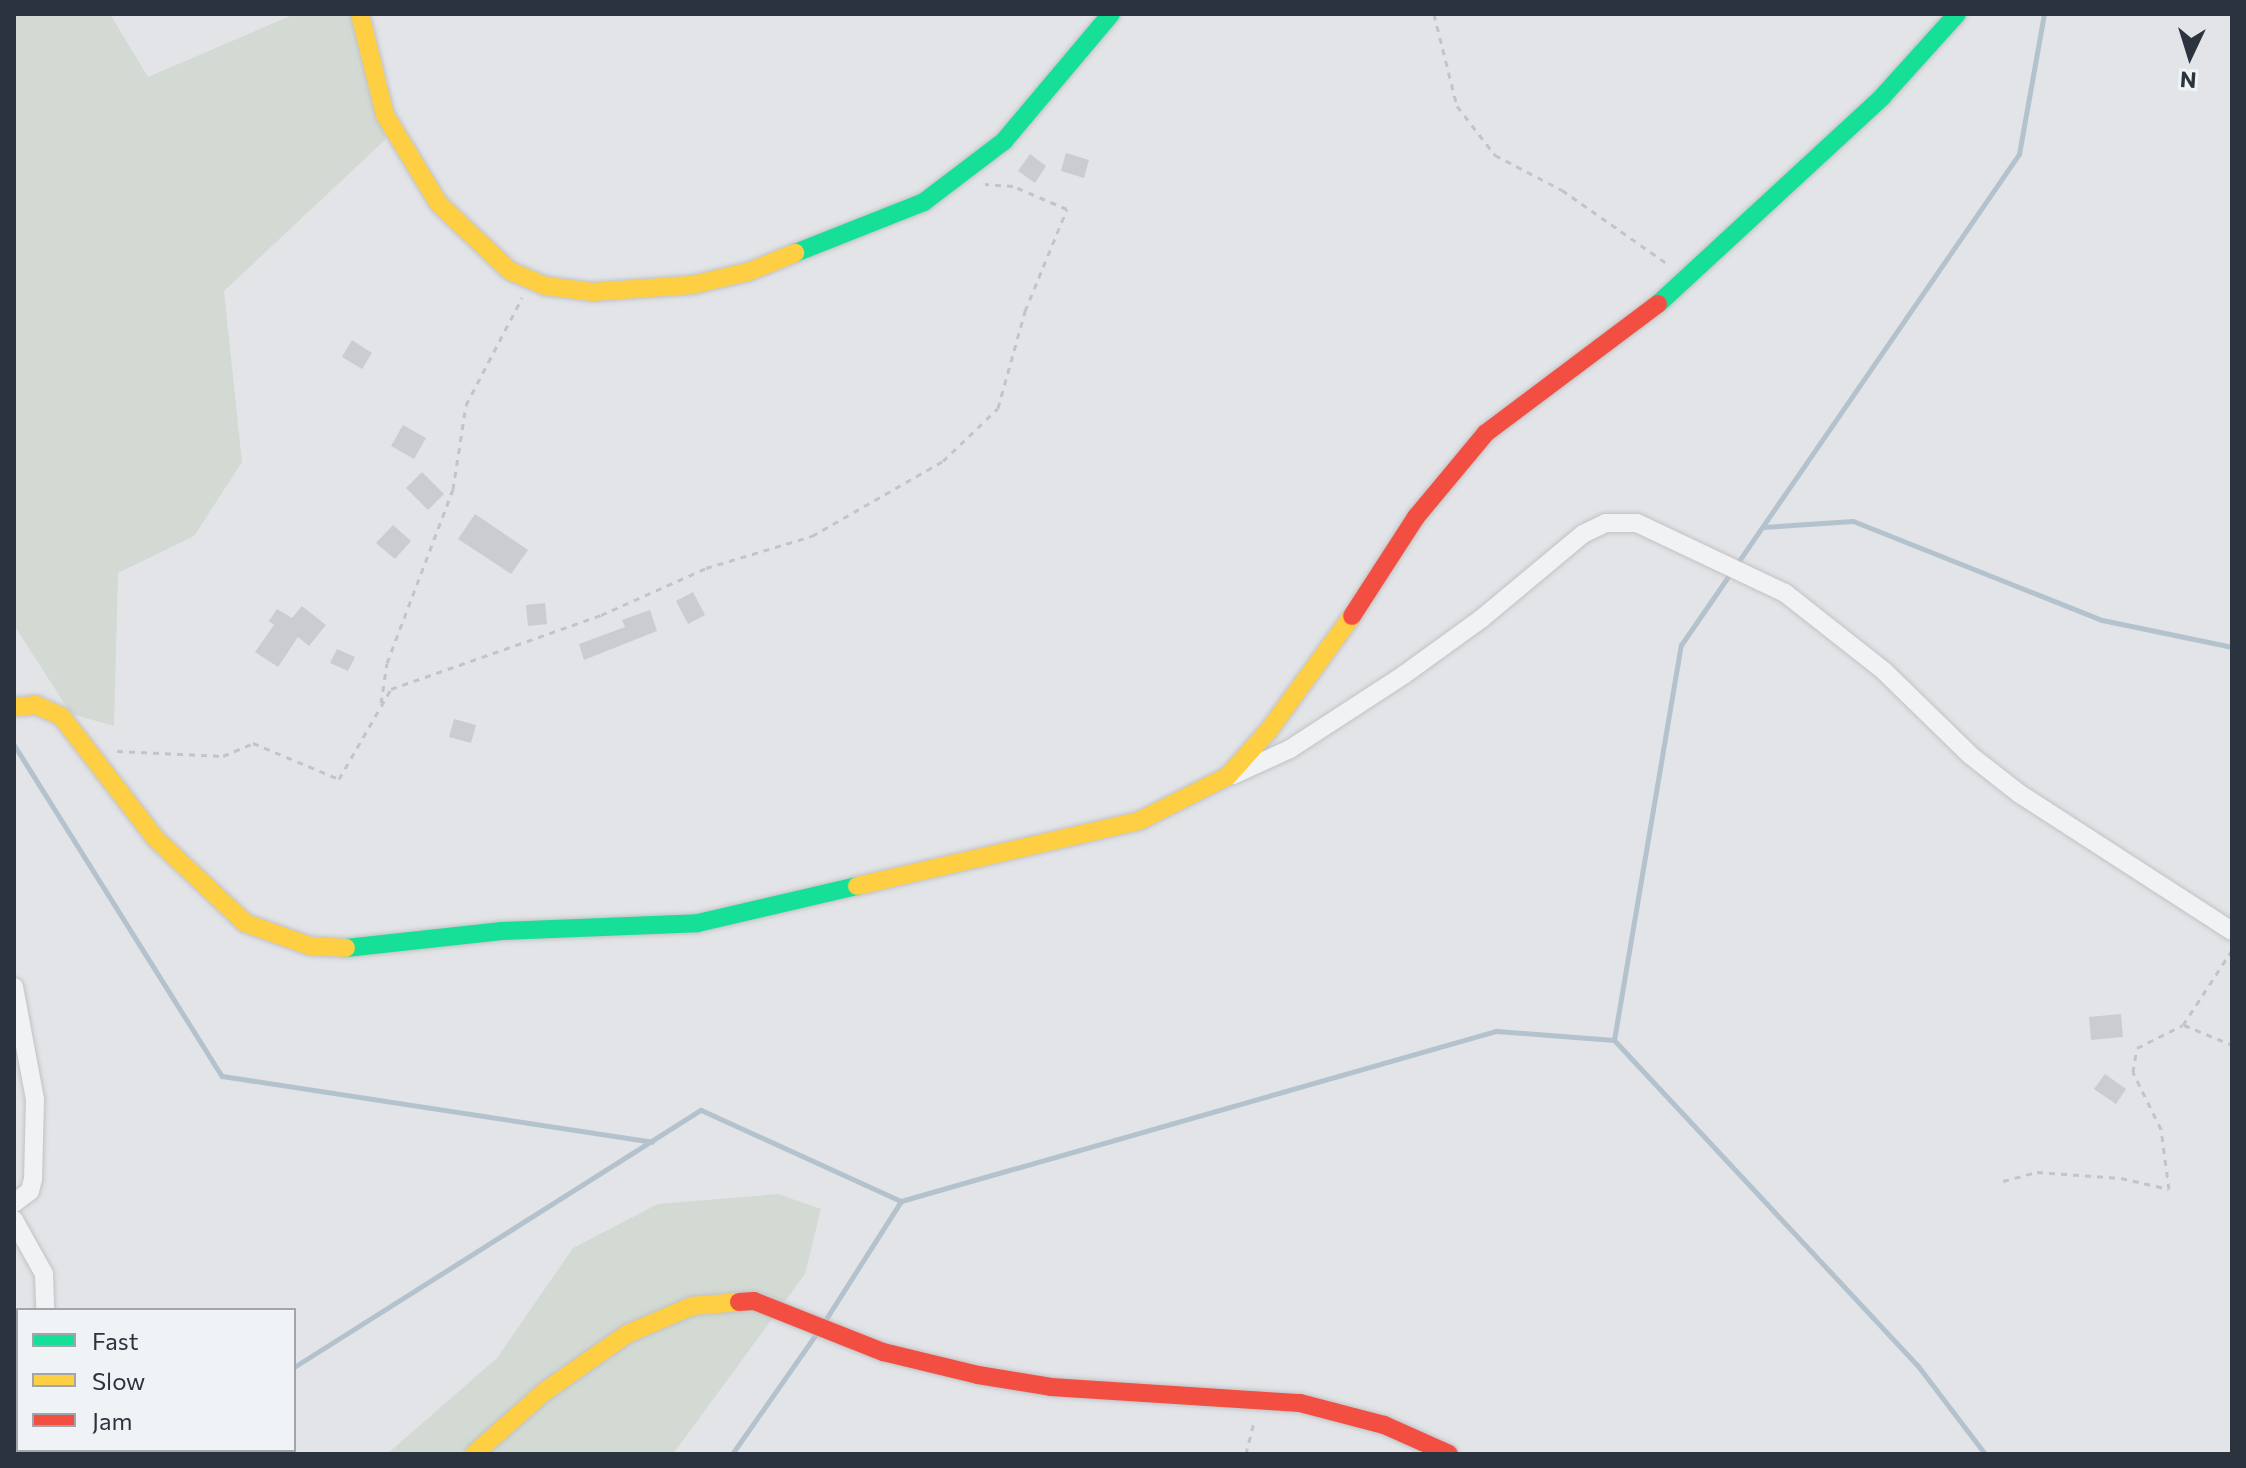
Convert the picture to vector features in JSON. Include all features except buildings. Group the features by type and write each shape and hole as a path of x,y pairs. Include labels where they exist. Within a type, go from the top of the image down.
{"street":[{"path":"360,14 370,70 406,154 439,204 479,247 531,280 592,292 692,285 748,272 867,229 924,202 1004,141 1111,14"},
{"path":"1228,776 1293,699 1416,517 1486,433 1688,278 1827,151 1957,14"},
{"path":"14,707 49,708 181,867 245,923 277,937 332,948 502,931 698,923 1139,821 1290,749 1405,674 1481,619 1583,534 1606,523 1637,523 1785,593 1884,671 1958,744 2020,794 2232,931"},
{"path":"14,987 35,1099 33,1179 30,1191 14,1203"},
{"path":"14,1220 44,1274 45,1308"},
{"path":"475,1453 544,1392 627,1334 664,1317 712,1302 754,1301 823,1324 883,1352 993,1377 1051,1387 1260,1398 1384,1425 1449,1454"}],"path":[{"path":"1434,14 1457,106 1495,155 1562,190 1688,278"},
{"path":"86,750 223,756 253,743 339,779 391,689 571,626 706,568 812,536 943,461 998,408 1025,311 1067,209 1013,186 983,184"},
{"path":"380,707 387,663 453,489 466,405 531,280"},
{"path":"2003,1181 2037,1172 2121,1178 2169,1189 2161,1129 2133,1072 2137,1048 2183,1025 2232,950"},
{"path":"2183,1025 2232,1045"},
{"path":"1246,1454 1260,1398"}],"shaded area":[{"path":"14,14 110,14 148,77 295,14 351,14 386,139 224,291 242,462 194,536 118,573 114,726 71,714 14,625"},
{"path":"778,1194 821,1209 805,1274 673,1454 387,1454 497,1358 573,1248 658,1204"}],"waterway":[{"path":"1614,1040 1681,645 2019,154 2044,14"},
{"path":"1763,527 1853,521 2102,620 2232,647"},
{"path":"14,745 222,1076 652,1142"},
{"path":"296,1366 701,1110 901,1201 1496,1031 1614,1040 1918,1366 1985,1454"},
{"path":"824,1322 901,1201"},
{"path":"732,1454 816,1334"},
{"path":"126,1454 132,1452"}],"traffic: fast":[{"path":"795,253 924,202 1004,141 1111,14"},
{"path":"1658,304 1882,97 1957,14"},
{"path":"346,948 502,931 698,923 857,886"}],"traffic: slow":[{"path":"360,14 385,115 439,204 510,271 546,286 592,292 692,285 748,272 795,253"},
{"path":"857,886 1139,821 1228,776 1269,730 1352,616"},
{"path":"14,707 36,705 61,716 156,839 245,923 310,946 346,948"},
{"path":"474,1454 544,1392 627,1334 692,1306 739,1302"}],"traffic: jam":[{"path":"1352,616 1416,517 1486,433 1658,304"},
{"path":"739,1302 754,1301 883,1352 978,1375 1051,1387 1300,1403 1384,1425 1449,1454"}]}
